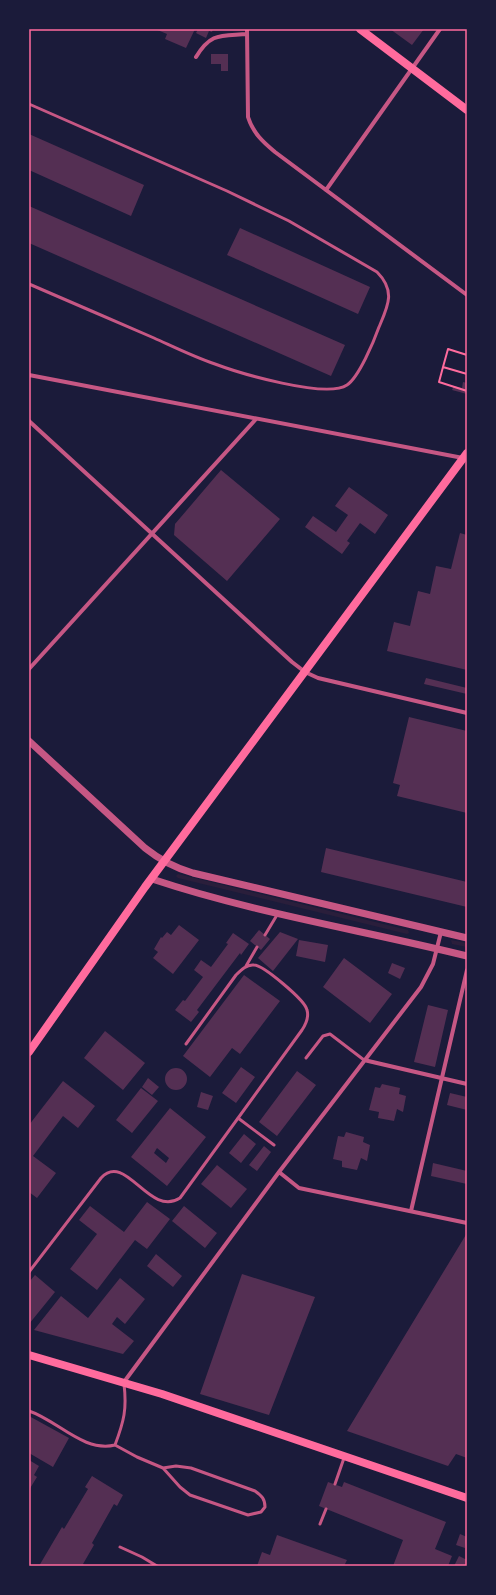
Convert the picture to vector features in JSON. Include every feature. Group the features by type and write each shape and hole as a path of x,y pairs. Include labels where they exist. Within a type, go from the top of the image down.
{"main road":[{"path":"360,29 467,110"},
{"path":"30,1047 164,862 465,456"},
{"path":"29,1355 162,1394 344,1458 467,1498"}],"street":[{"path":"247,29 248,117 250,124 258,137 275,152 467,295"},
{"path":"326,190 440,29"},
{"path":"196,57 203,45 214,37 247,34"},
{"path":"29,375 256,419 465,456"},
{"path":"29,669 256,419"},
{"path":"29,421 292,662 305,672 318,678 467,712"},
{"path":"29,741 145,848 164,862 174,867 193,873 467,938"},
{"path":"152,879 180,889 278,913 467,956"},
{"path":"123,1382 279,1172 421,987 433,964 441,932"},
{"path":"411,1211 467,970"},
{"path":"364,1060 467,1084"},
{"path":"279,1172 300,1188 467,1224"}],"lane":[{"path":"29,104 227,191 289,220 377,272 386,285 389,300 374,339 356,375 347,385 332,389 283,383 215,364 29,284"},
{"path":"264,935 278,913"},
{"path":"186,1044 236,975 246,967 257,947"},
{"path":"29,1272 104,1175 111,1171 116,1171 126,1176 159,1200 171,1202 175,1201 183,1194 302,1030 308,1015 306,1005 295,994 258,966 255,965 246,967"},
{"path":"306,1058 323,1036 330,1034 364,1060"},
{"path":"238,1118 274,1145"},
{"path":"115,1445 122,1427 125,1411 123,1382"},
{"path":"29,1411 86,1442 97,1446 107,1447 115,1445 137,1457 163,1468 180,1488 190,1495 248,1515 261,1512 265,1507 265,1501 262,1496 255,1491 191,1468 176,1466 163,1468"},
{"path":"335,1484 344,1458"},
{"path":"320,1524 326,1509"},
{"path":"120,1547 157,1566"}],"path":[{"path":"467,355 448,349 439,382 467,391"},
{"path":"443,366 467,374"}],"shaded area":[{"path":"178,874 408,930 409,933 407,934 178,878 176,876"},
{"path":"451,940 467,943 467,947 452,944"}],"building":[{"path":"155,29 195,29 186,48 165,39 167,34"},
{"path":"198,29 213,29 212,32 209,31 206,38 196,33"},
{"path":"390,29 424,29 412,45"},
{"path":"211,54 228,54 228,71 221,71 221,64 211,64"},
{"path":"29,134 144,185 131,216 29,170"},
{"path":"29,206 345,345 331,376 29,243"},
{"path":"240,228 370,287 358,314 227,255"},
{"path":"463,382 467,383 467,394 452,390 454,386 462,388"},
{"path":"221,470 280,519 227,581 174,535 175,524"},
{"path":"349,487 388,515 375,534 360,523 347,541 350,543 342,554 305,527 313,516 336,532 348,515 335,506"},
{"path":"460,533 467,535 467,670 387,651 394,622 410,626 418,591 430,594 436,566 451,569"},
{"path":"426,678 467,688 467,694 424,684"},
{"path":"409,717 467,731 467,813 397,796 400,785 393,783"},
{"path":"326,848 467,882 467,907 321,872"},
{"path":"179,925 199,940 173,974 153,958 158,952 154,949 161,937 162,938 167,932 171,935"},
{"path":"259,930 270,939 261,950 250,941"},
{"path":"280,932 298,939 273,971 258,958"},
{"path":"233,933 249,944 241,955 240,953 197,1010 199,1012 191,1022 175,1010 183,1000 185,1001 203,977 194,970 201,960 211,967 228,944 226,943"},
{"path":"299,940 328,945 325,962 296,956"},
{"path":"344,958 392,994 370,1023 323,987"},
{"path":"392,963 405,968 400,979 388,973"},
{"path":"244,975 280,1001 240,1054 232,1048 210,1077 183,1056"},
{"path":"428,1005 448,1010 435,1067 414,1062"},
{"path":"105,1031 145,1063 123,1090 84,1058"},
{"path":"241,1067 255,1077 236,1103 222,1093"},
{"path":"176,1068 184,1071 187,1079 184,1087 176,1090 168,1087 165,1079 168,1071"},
{"path":"297,1071 316,1085 277,1136 259,1122"},
{"path":"148,1078 159,1087 152,1095 142,1087"},
{"path":"63,1081 95,1106 78,1128 63,1116 33,1156 56,1173 37,1198 29,1192 29,1125"},
{"path":"382,1084 400,1088 399,1094 406,1096 403,1112 397,1109 394,1121 378,1118 379,1112 369,1110 375,1087 380,1088"},
{"path":"141,1088 158,1101 132,1133 116,1120"},
{"path":"201,1092 213,1096 208,1110 197,1107"},
{"path":"450,1093 467,1097 467,1110 447,1105"},
{"path":"170,1108 206,1137 167,1186 131,1157","holes":["157,1148 169,1158 166,1163 154,1153"]},
{"path":"346,1132 364,1137 363,1142 370,1145 367,1161 361,1158 357,1170 342,1167 342,1161 333,1159 338,1136 344,1137"},
{"path":"244,1134 256,1144 241,1163 229,1153"},
{"path":"264,1146 271,1152 257,1171 249,1165"},
{"path":"433,1163 467,1171 467,1184 431,1176"},
{"path":"217,1165 247,1189 231,1208 201,1184"},
{"path":"147,1202 170,1219 147,1249 135,1240 97,1290 70,1269 97,1234 79,1220 90,1206 124,1232"},
{"path":"184,1206 217,1233 205,1248 172,1221"},
{"path":"467,1233 467,1458 456,1454 448,1466 347,1431"},
{"path":"156,1254 182,1276 173,1287 147,1266"},
{"path":"242,1274 315,1297 269,1415 200,1394"},
{"path":"35,1275 55,1292 29,1324 29,1282"},
{"path":"120,1278 145,1299 125,1324 117,1317 112,1324 134,1341 123,1354 34,1330 61,1296 88,1318"},
{"path":"29,1416 69,1438 53,1467 29,1453"},
{"path":"29,1460 39,1466 34,1475 37,1477 29,1490"},
{"path":"92,1476 123,1495 117,1506 114,1504 92,1543 94,1545 83,1564 86,1566 39,1566 62,1527 64,1529 88,1489 85,1487"},
{"path":"328,1482 342,1487 344,1482 446,1522 435,1549 452,1556 448,1566 393,1566 403,1540 319,1506"},
{"path":"460,1534 467,1537 465,1548 456,1545"},
{"path":"277,1535 347,1560 344,1566 257,1566 262,1552 270,1555"},
{"path":"459,1556 467,1560 467,1566 454,1566"}]}
